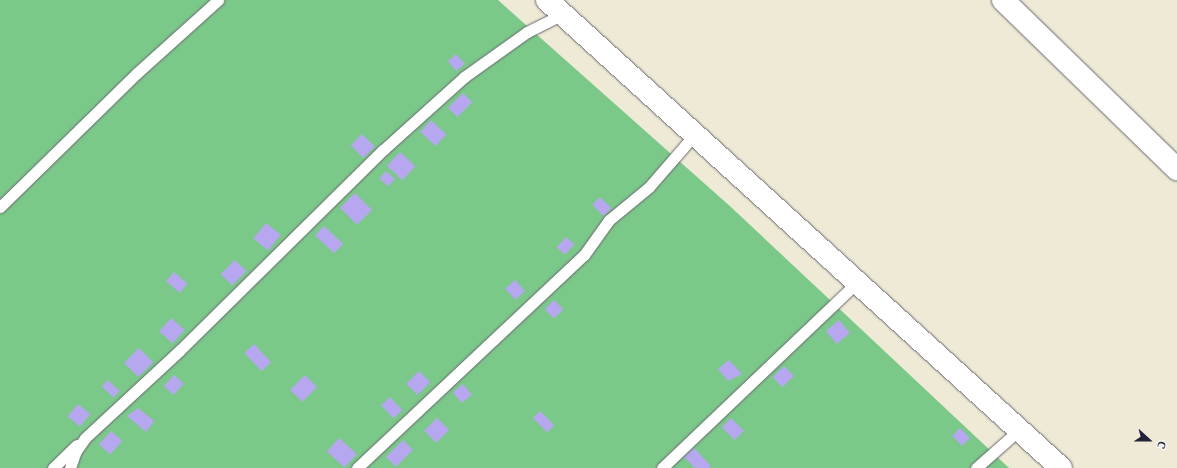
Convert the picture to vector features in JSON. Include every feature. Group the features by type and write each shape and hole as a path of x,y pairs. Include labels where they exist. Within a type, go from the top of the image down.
{"main road":[{"path":"547,0 1061,468"},
{"path":"1003,0 1177,169"}],"lane":[{"path":"0,207 137,73 218,0"},
{"path":"53,468 180,350 383,150 464,77 527,32 563,14"},
{"path":"357,468 584,255 608,220 649,187 695,134"},
{"path":"662,468 857,282"},
{"path":"976,468 1019,430"},
{"path":"70,468 76,451 84,438"}],"green space":[{"path":"0,0 498,0 732,208 1009,468 0,468"}],"building":[{"path":"456,54 465,64 457,71 448,61"},
{"path":"463,93 472,102 457,117 448,108"},
{"path":"431,120 446,134 435,146 420,132"},
{"path":"362,134 375,147 363,158 351,145"},
{"path":"400,152 415,166 402,180 387,166"},
{"path":"386,171 395,179 388,186 379,178"},
{"path":"355,193 372,210 357,225 340,208"},
{"path":"600,197 611,208 604,216 592,205"},
{"path":"266,223 281,235 268,251 253,239"},
{"path":"324,226 343,244 334,253 315,236"},
{"path":"566,237 574,244 565,255 557,248"},
{"path":"235,260 246,271 232,285 221,274"},
{"path":"174,272 188,284 180,293 166,281"},
{"path":"515,280 525,291 515,300 505,289"},
{"path":"554,300 563,309 554,318 545,309"},
{"path":"171,318 185,330 173,343 159,332"},
{"path":"839,320 850,333 837,344 826,331"},
{"path":"254,344 271,362 262,371 244,353"},
{"path":"139,348 153,362 138,377 124,363"},
{"path":"729,360 742,374 728,381 718,369"},
{"path":"784,366 794,376 783,387 773,377"},
{"path":"419,371 430,382 418,395 406,384"},
{"path":"174,375 184,384 174,395 164,386"},
{"path":"305,375 317,387 302,402 290,390"},
{"path":"108,380 120,391 114,397 102,387"},
{"path":"463,384 472,395 462,403 453,392"},
{"path":"390,397 402,410 393,418 381,405"},
{"path":"78,404 90,414 80,427 68,416"},
{"path":"138,408 154,421 146,432 127,416"},
{"path":"540,411 554,425 547,432 533,418"},
{"path":"437,418 449,430 436,443 424,431"},
{"path":"731,418 744,431 735,440 722,427"},
{"path":"960,428 970,438 962,446 952,436"},
{"path":"111,431 122,441 110,454 99,444"},
{"path":"339,438 357,454 345,467 327,451"},
{"path":"403,440 413,450 396,467 386,457"},
{"path":"694,448 711,466 709,468 695,468 684,457"}]}
